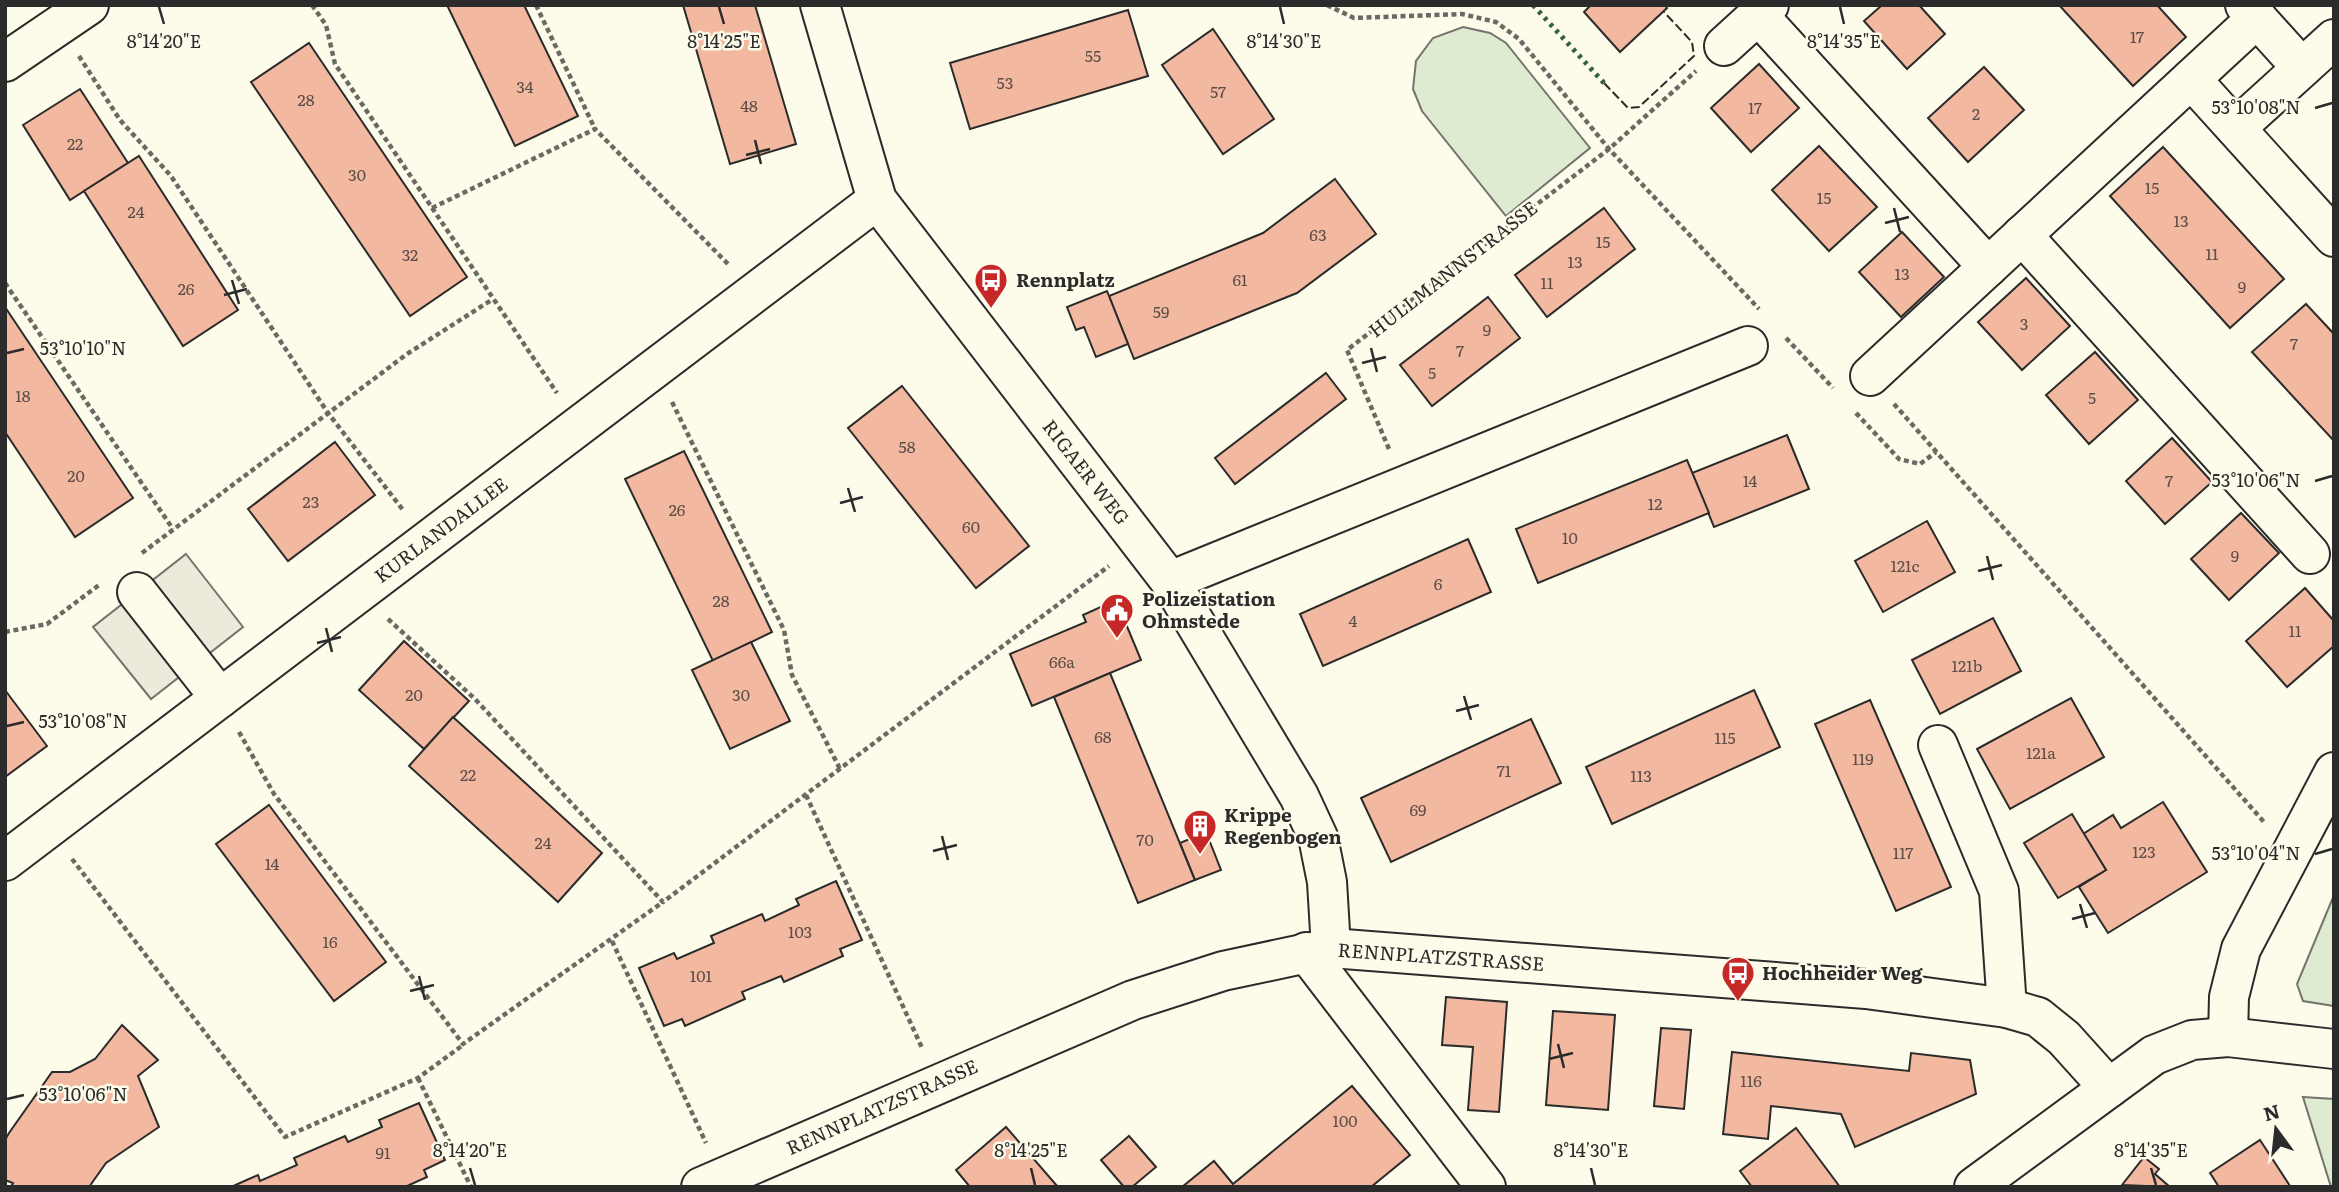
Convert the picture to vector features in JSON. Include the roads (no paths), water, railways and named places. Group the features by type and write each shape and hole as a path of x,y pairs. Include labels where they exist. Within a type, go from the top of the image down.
{"street":[{"name":"RIGAER WEG","path":"820,5 877,200 1170,581 1299,796 1318,837 1327,882 1319,950"},
{"path":"1724,46 1764,10 1988,267"},
{"path":"1870,376 2191,79 2251,12 2302,68"},
{"path":"5,62 74,15"},
{"path":"2236,128 2334,39"},
{"path":"2191,79 2334,237"},
{"name":"KURLANDALLEE","path":"5,861 877,200"},
{"path":"2022,235 2310,554"},
{"path":"1170,581 1748,346"},
{"path":"123,585 220,698"},
{"path":"1938,745 1999,891 2007,1008"},
{"path":"2228,1037 2229,997 2241,949 2334,772"},
{"path":"1319,950 1486,1187"},
{"name":"RENNPLATZSTRASSE","path":"712,1182 1133,1000 1223,971 1319,950 1866,989 2007,1008 2038,1017 2064,1038 2109,1088"},
{"path":"1974,1187 2154,1055 2192,1040 2228,1037 2334,1049"}],"place":[{"name":"Rennplatz","path":"991,310"},
{"name":"Polizeistation Ohmstede","path":"1117,640"},
{"name":"Krippe Regenbogen","path":"1200,856"},
{"name":"Hochheider Weg","path":"1738,1003"}]}
